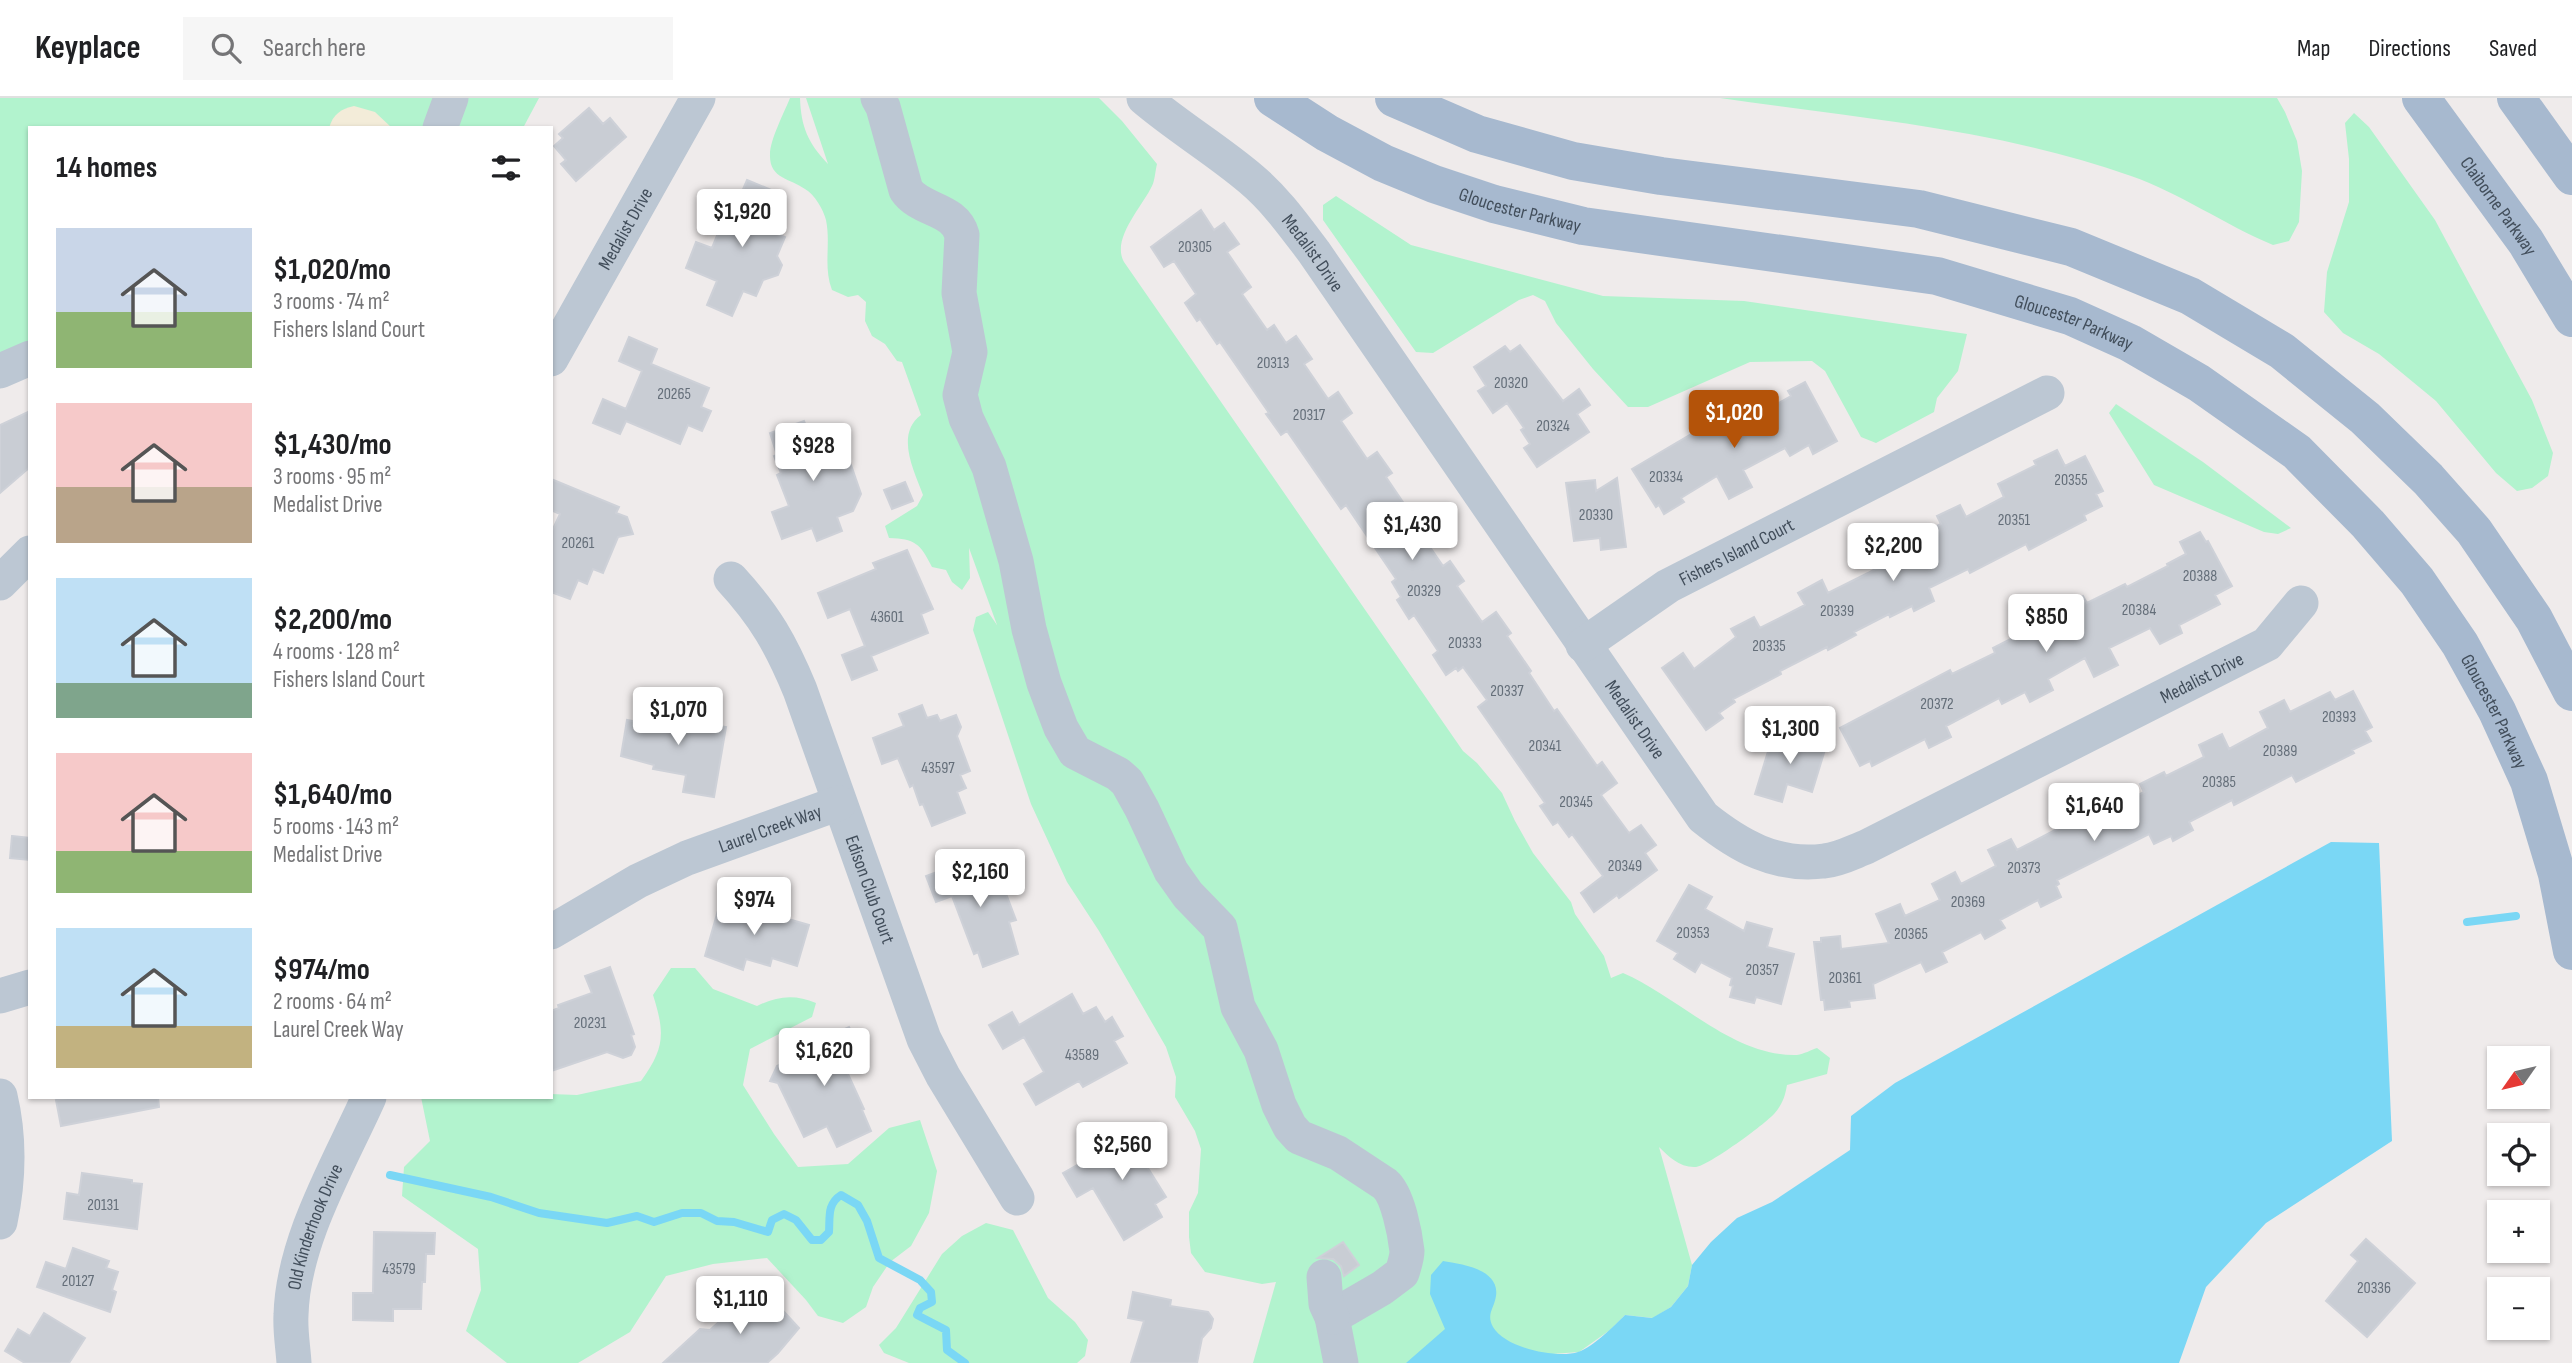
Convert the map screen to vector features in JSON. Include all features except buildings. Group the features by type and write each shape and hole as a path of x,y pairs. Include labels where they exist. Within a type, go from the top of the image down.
{"main road":[{"name":"Gloucester Parkway","path":"1273,98 1328,134 1383,163 1494,204 1583,226 1937,276 2070,316 2130,343 2199,383 2297,452 2368,523 2417,581 2460,644 2497,711 2529,781 2557,874 2572,951"},
{"path":"1394,98 1477,134 1573,161 1661,176 1919,209 2071,247 2190,296 2282,351 2365,418 2428,479 2474,531 2534,619 2572,692"},
{"name":"Claiborne Parkway","path":"2421,98 2526,242 2572,318"},
{"path":"2516,98 2572,176"}],"street":[{"path":"441,126 451,98"},
{"name":"Medalist Drive","path":"553,355 698,98"},
{"path":"878,98 883,107 906,190 911,197 947,215 960,226 962,235 959,293 970,352 960,394 966,418 989,467 1016,561 1038,663 1067,742 1083,758 1118,774 1127,782 1171,871 1188,895 1220,928 1238,1007 1261,1050 1279,1105 1290,1127 1299,1137 1338,1153 1385,1184 1391,1189 1396,1200 1407,1251 1402,1273 1332,1317"},
{"name":"Medalist Drive","path":"1144,98 1252,179 1280,208 1314,253 1703,817 1731,840 1760,853 1786,861 1825,862 1866,847 2267,644 2301,603"},
{"path":"0,371 28,359"},
{"name":"Fishers Island Court","path":"1583,645 1668,586 2047,393"},
{"path":"0,583 28,556"},
{"name":"Edison Club Court","path":"731,579 762,615 781,646 800,690 925,1039 943,1076 1017,1198"},
{"name":"Laurel Creek Way","path":"553,931 638,881 687,858 839,803"},
{"path":"0,996 28,988"},
{"path":"0,1096 6,1122 9,1161 6,1196 0,1222"},
{"name":"Old Kinderhook Drive","path":"294,1363 291,1314 296,1272 312,1222 368,1099"},
{"path":"1324,1277 1326,1304 1332,1317 1341,1363"}],"green space":[{"path":"0,98 539,98 524,126 28,126 28,369 0,381"},
{"path":"790,98 800,98 807,134 828,164 806,98 1099,98 1157,164 1152,186 1129,223 1121,243 1124,262 1463,751 1502,793 1533,853 1571,902 1575,914 1604,956 1611,978 1623,973 1644,983 1707,1024 1751,1046 1773,1053 1797,1055 1817,1048 1830,1058 1827,1074 1787,1085 1783,1101 1774,1114 1712,1160 1690,1167 1670,1158 1659,1147 1692,1265 1688,1286 1671,1307 1653,1318 1625,1315 1610,1330 1579,1352 1552,1354 1546,1363 1253,1363 1276,1282 1262,1284 1205,1272 1191,1253 1189,1212 1198,1193 1201,1149 1195,1131 1175,1097 1176,1077 1166,1047 1099,931 1067,882 1031,804 973,630 976,617 988,612 997,625 969,548 970,578 962,590 952,582 946,570 932,567 916,544 889,538 885,526 917,506 923,495 912,464 908,442 913,423 921,415 902,362 897,361 885,344 872,336 865,321 866,302 858,295 848,297 832,290 823,211 809,192 782,177 773,168 771,148"},
{"path":"1720,98 2277,98 2297,141 2302,171 2299,222 2289,241 2273,245 2149,183 2081,160 1927,127"},
{"path":"2354,113 2369,127 2435,220 2532,400 2553,453 2548,476 2532,488 2517,491 2496,473 2436,401 2379,354 2343,333 2324,312 2327,272 2349,202 2349,159 2345,123"},
{"path":"1336,196 1411,245 1603,296 1744,301 1967,334 1958,371 1937,398 1934,412 1876,443 1861,437 1825,371 1812,361 1750,362 1648,407 1628,407 1556,323 1545,301 1533,295 1519,300 1433,353 1416,352 1323,220 1323,205"},
{"path":"2116,404 2203,462 2291,528 2278,534 2264,532 2154,485 2109,413"},
{"path":"671,968 695,968 713,989 757,1006 786,997 816,1003 812,1017 750,1049 743,1085 798,1167 848,1164 889,1128 920,1120 937,1171 929,1213 911,1246 890,1262 873,1287 866,1307 843,1323 818,1316 767,1258 713,1264 666,1276 630,1332 578,1363 507,1363 466,1331 481,1290 478,1249 402,1196 404,1167 430,1141 421,1099 553,1099 553,1094 577,1095 641,1081 659,1049 660,1020 653,995"},
{"path":"986,1223 1013,1230 1048,1298 1075,1322 1088,1340 1085,1356 1077,1363 909,1363 884,1353 879,1345 896,1328 942,1254 962,1236"}],"sand":[{"path":"354,106 375,112 390,126 330,126 338,113"}],"water":[{"path":"2331,842 2379,843 2392,1141 2266,1223 2206,1287 2179,1363 1406,1363 1445,1329 1430,1294 1431,1275 1443,1261 1478,1270 1492,1280 1496,1287 1490,1315 1493,1327 1508,1341 1532,1350 1558,1354 1578,1352 1597,1341 1625,1315 1652,1318 1671,1307 1688,1286 1692,1265 1711,1242 1737,1218 1772,1202 1850,1150 1851,1116 1895,1083"}],"waterway":[{"path":"2467,922 2516,916"},
{"path":"390,1175 491,1197 539,1213 607,1223 637,1216 654,1222 682,1213 701,1213 717,1221 734,1222 768,1232 772,1220 784,1214 796,1220 812,1240 821,1240 829,1232 831,1207 841,1195 858,1205 867,1221 879,1258 920,1280 931,1292 932,1302 920,1308 917,1315 946,1330 947,1350 965,1363"}]}
